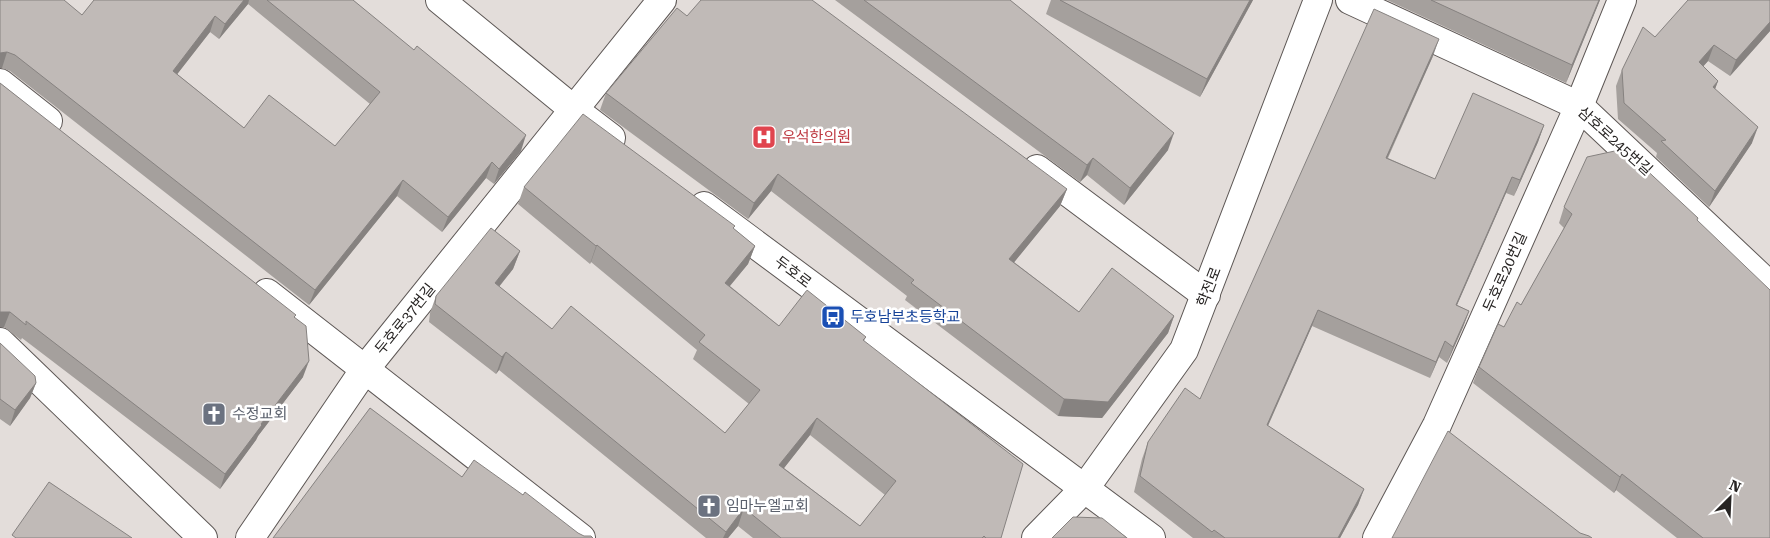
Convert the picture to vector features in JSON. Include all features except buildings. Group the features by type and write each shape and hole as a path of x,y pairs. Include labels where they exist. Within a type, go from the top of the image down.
{"street":[{"path":"440,0 573,110 630,152"},
{"name":"두호로37번길","path":"250,538 364,369 662,0"},
{"name":"학전로","path":"1036,538 1085,488 1184,350 1318,0"},
{"name":"삼호로245번길","path":"1350,0 1579,106 1770,286"},
{"name":"두호로20번길","path":"1377,538 1437,425 1579,106 1622,0"},
{"path":"0,83 70,138"},
{"path":"1016,153 1206,295"},
{"name":"두호로","path":"686,192 1151,538"},
{"path":"248,278 581,538"},
{"path":"0,342 203,538"},
{"path":"1437,425 1460,443"}],"place":[{"name":"우석한의원","path":"764,137"},
{"name":"두호남부초등학교","path":"833,317"},
{"name":"수정교회","path":"214,414"},
{"name":"임마누엘교회","path":"709,506"}]}
